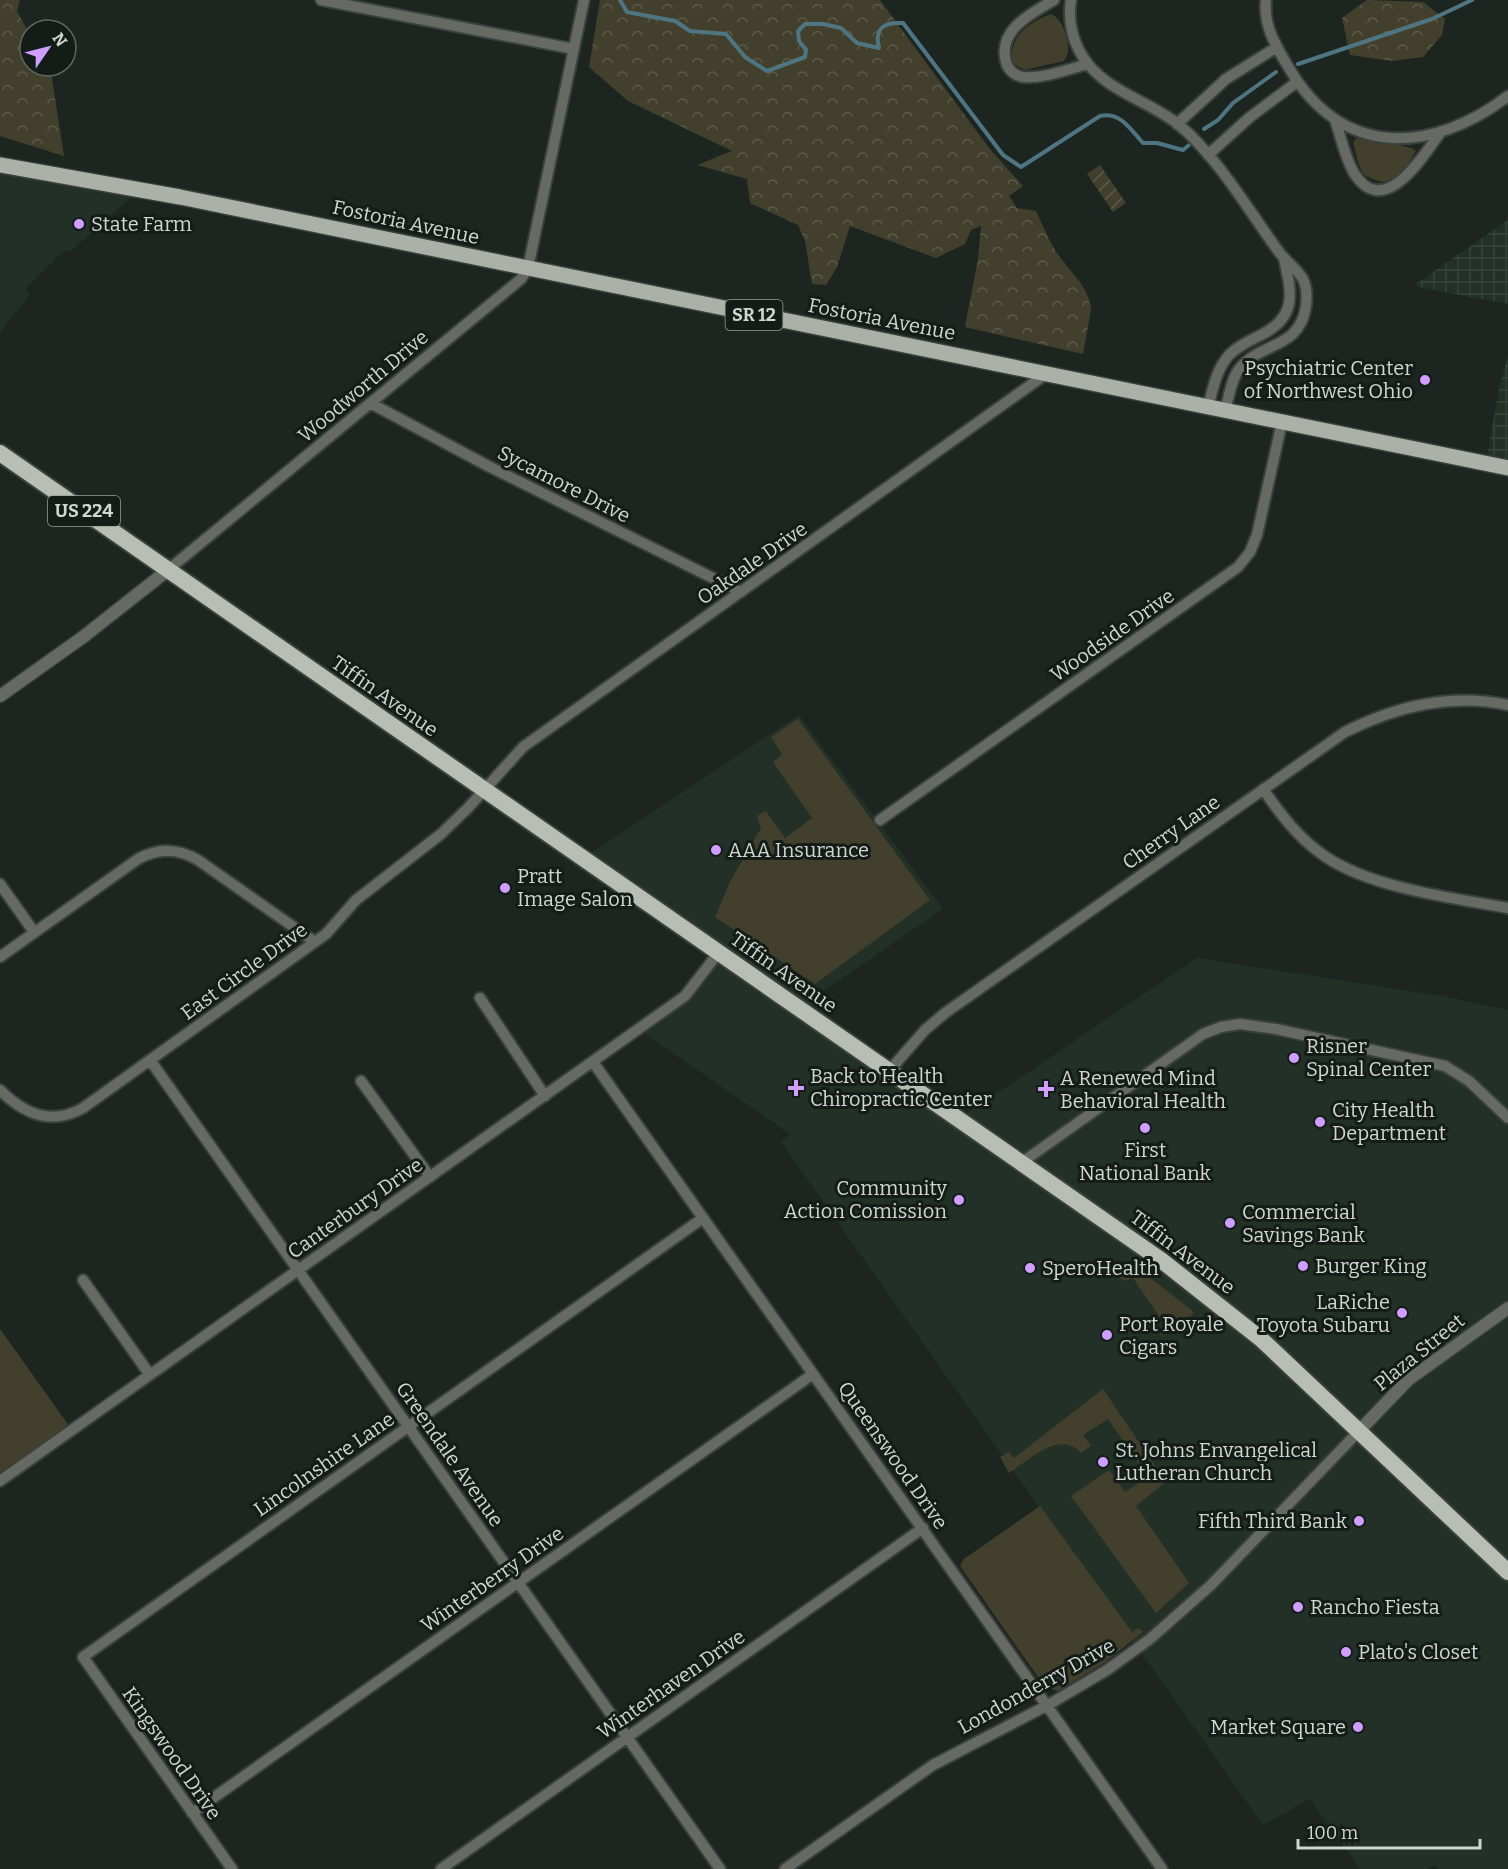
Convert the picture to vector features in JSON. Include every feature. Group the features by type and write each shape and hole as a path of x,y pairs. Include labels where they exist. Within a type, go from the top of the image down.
{"highway":[{"name":"Tiffin Avenue","path":"0,453 1161,1260 1261,1339 1508,1572"}],"main road":[{"name":"Fostoria Avenue","path":"0,165 160,193 1508,468"}],"street":[{"path":"321,0 574,49"},
{"path":"379,12 381,0"},
{"name":"Woodworth Drive","path":"0,696 83,637 168,570 521,279 528,268 584,0"},
{"path":"1054,0 1026,17 1013,30 1006,46 1006,65 1014,74 1027,77 1088,64"},
{"path":"1071,0 1072,29 1078,49 1088,64 1101,78 1177,124 1208,155 1284,259 1303,279 1306,299 1304,316 1289,338 1250,359 1237,370 1225,411"},
{"path":"1266,0 1267,22 1277,47 1297,82 1335,120 1353,172 1366,185 1383,189 1392,188 1407,177 1440,133"},
{"path":"1177,124 1226,79 1277,47"},
{"path":"1208,155 1256,112 1297,82"},
{"path":"1335,120 1389,138 1407,139 1440,133 1474,120 1508,96"},
{"path":"1208,407 1218,371 1229,356 1243,344 1276,326 1287,312 1290,294 1284,259"},
{"name":"Oakdale Drive","path":"486,789 523,747 1046,374"},
{"name":"Sycamore Drive","path":"372,404 490,467 741,592"},
{"name":"Woodside Drive","path":"880,820 1238,567 1250,552 1257,535 1282,422"},
{"name":"Cherry Lane","path":"889,1071 925,1030 945,1013 1345,732 1386,713 1439,701 1484,701 1508,705"},
{"name":"East Circle Drive","path":"0,1089 12,1101 34,1114 59,1117 83,1108 315,942 333,927 356,900 441,834 486,789"},
{"path":"1263,789 1299,835 1342,866 1375,879 1508,908"},
{"path":"0,957 138,859 154,851 172,850 198,860 315,942"},
{"path":"0,884 34,932"},
{"name":"Canterbury Drive","path":"0,1480 685,996 719,952"},
{"path":"480,998 545,1096"},
{"path":"1021,1163 1196,1039 1230,1025 1276,1029 1445,1066 1469,1081 1508,1118"},
{"name":"Greendale Avenue","path":"150,1060 720,1869"},
{"name":"Queenswood Drive","path":"593,1062 1048,1705 1158,1868"},
{"path":"361,1081 430,1177"},
{"name":"Lincolnshire Lane","path":"83,1657 703,1218"},
{"path":"83,1280 150,1375"},
{"name":"Plaza Street","path":"1359,1431 1408,1380 1508,1308"},
{"name":"Winterberry Drive","path":"192,1813 813,1374"},
{"name":"Londonderry Drive","path":"785,1869 933,1765 1048,1705 1129,1655 1178,1615 1249,1546 1359,1431"},
{"name":"Winterhaven Drive","path":"441,1869 923,1528"},
{"name":"Kingswood Drive","path":"83,1657 232,1869"}],"shaded area":[{"path":"0,166 140,189 72,250 63,252 25,289 30,294 0,333"},
{"path":"1508,220 1508,304 1413,286"},
{"path":"1508,355 1508,468 1486,464 1499,388"},
{"path":"799,715 943,909 822,992 809,1015 959,1119 1197,958 1442,996 1508,1010 1508,1869 1439,1869 1436,1865 1427,1869 1360,1869 1310,1799 1263,1825 781,1142 790,1134 638,1029 685,996 719,952 584,858"}],"green space":[{"path":"0,0 20,0 17,11 21,18 18,18 18,78 52,78 64,156 0,136"},
{"path":"600,0 880,0 989,148 1023,186 1009,196 1017,208 1036,211 1055,250 1087,294 1091,310 1083,354 965,327 978,259 981,226 971,230 965,244 936,258 850,226 837,267 826,285 812,284 805,241 798,225 750,203 747,179 697,165 732,151 628,101 589,67"},
{"path":"1367,0 1423,2 1445,19 1442,35 1423,57 1392,61 1350,55 1342,18"},
{"path":"1051,14 1060,22 1066,35 1068,50 1064,61 1025,70 1012,63 1017,38 1028,26"},
{"path":"1356,138 1398,145 1416,151 1399,175 1388,182 1381,182 1363,173 1353,143"},
{"path":"1100,165 1126,203 1113,212 1087,174"},
{"path":"798,719 930,900 815,984 715,917 731,880 761,828 757,816 766,811 785,838 812,818 773,762 782,754 771,737"},
{"path":"1130,1262 1194,1312 1188,1320 1170,1333 1160,1335 1165,1325 1133,1278 1126,1281 1119,1278 1118,1267"},
{"path":"0,1329 72,1430 0,1481"},
{"path":"1103,1389 1166,1482 1136,1506 1189,1583 1156,1613 1071,1496 1109,1470 1125,1492 1148,1477 1108,1419 1083,1435 1091,1446 1081,1453 1073,1446 1054,1445 1009,1473 1000,1457 1009,1452 1014,1458"},
{"path":"1040,1506 1132,1632 1138,1628 1143,1632 1104,1663 1058,1691 1045,1687 960,1566 964,1559"}],"waterway":[{"path":"620,0 627,12 675,21 690,31 726,34 745,57 767,71 805,57 806,50 799,41 798,31 805,24 823,24 841,28 857,43 879,48 879,31 886,25 903,23 1003,155 1021,167 1100,116 1107,115 1119,119 1143,143 1157,143 1183,150 1189,145"},
{"path":"1298,64 1432,19 1472,0"},
{"path":"1204,129 1218,120 1233,103 1276,72"}],"place":[{"name":"State Farm","path":"79,224"},
{"name":"Psychiatric Center of Northwest Ohio","path":"1425,380"},
{"name":"AAA Insurance","path":"716,850"},
{"name":"Pratt Image Salon","path":"505,888"},
{"name":"Risner Spinal Center","path":"1294,1058"},
{"name":"Back to Health Chiropractic Center","path":"796,1088"},
{"name":"A Renewed Mind Behavioral Health","path":"1046,1089"},
{"name":"City Health Department","path":"1320,1122"},
{"name":"First National Bank","path":"1145,1128"},
{"name":"Community Action Comission","path":"959,1200"},
{"name":"Commercial Savings Bank","path":"1230,1223"},
{"name":"Burger King","path":"1303,1266"},
{"name":"SperoHealth","path":"1030,1268"},
{"name":"LaRiche Toyota Subaru","path":"1402,1313"},
{"name":"Port Royale Cigars","path":"1107,1335"},
{"name":"St. Johns Envangelical Lutheran Church","path":"1103,1462"},
{"name":"Fifth Third Bank","path":"1359,1521"},
{"name":"Rancho Fiesta","path":"1298,1607"},
{"name":"Plato's Closet","path":"1346,1652"},
{"name":"Market Square","path":"1358,1727"}]}
